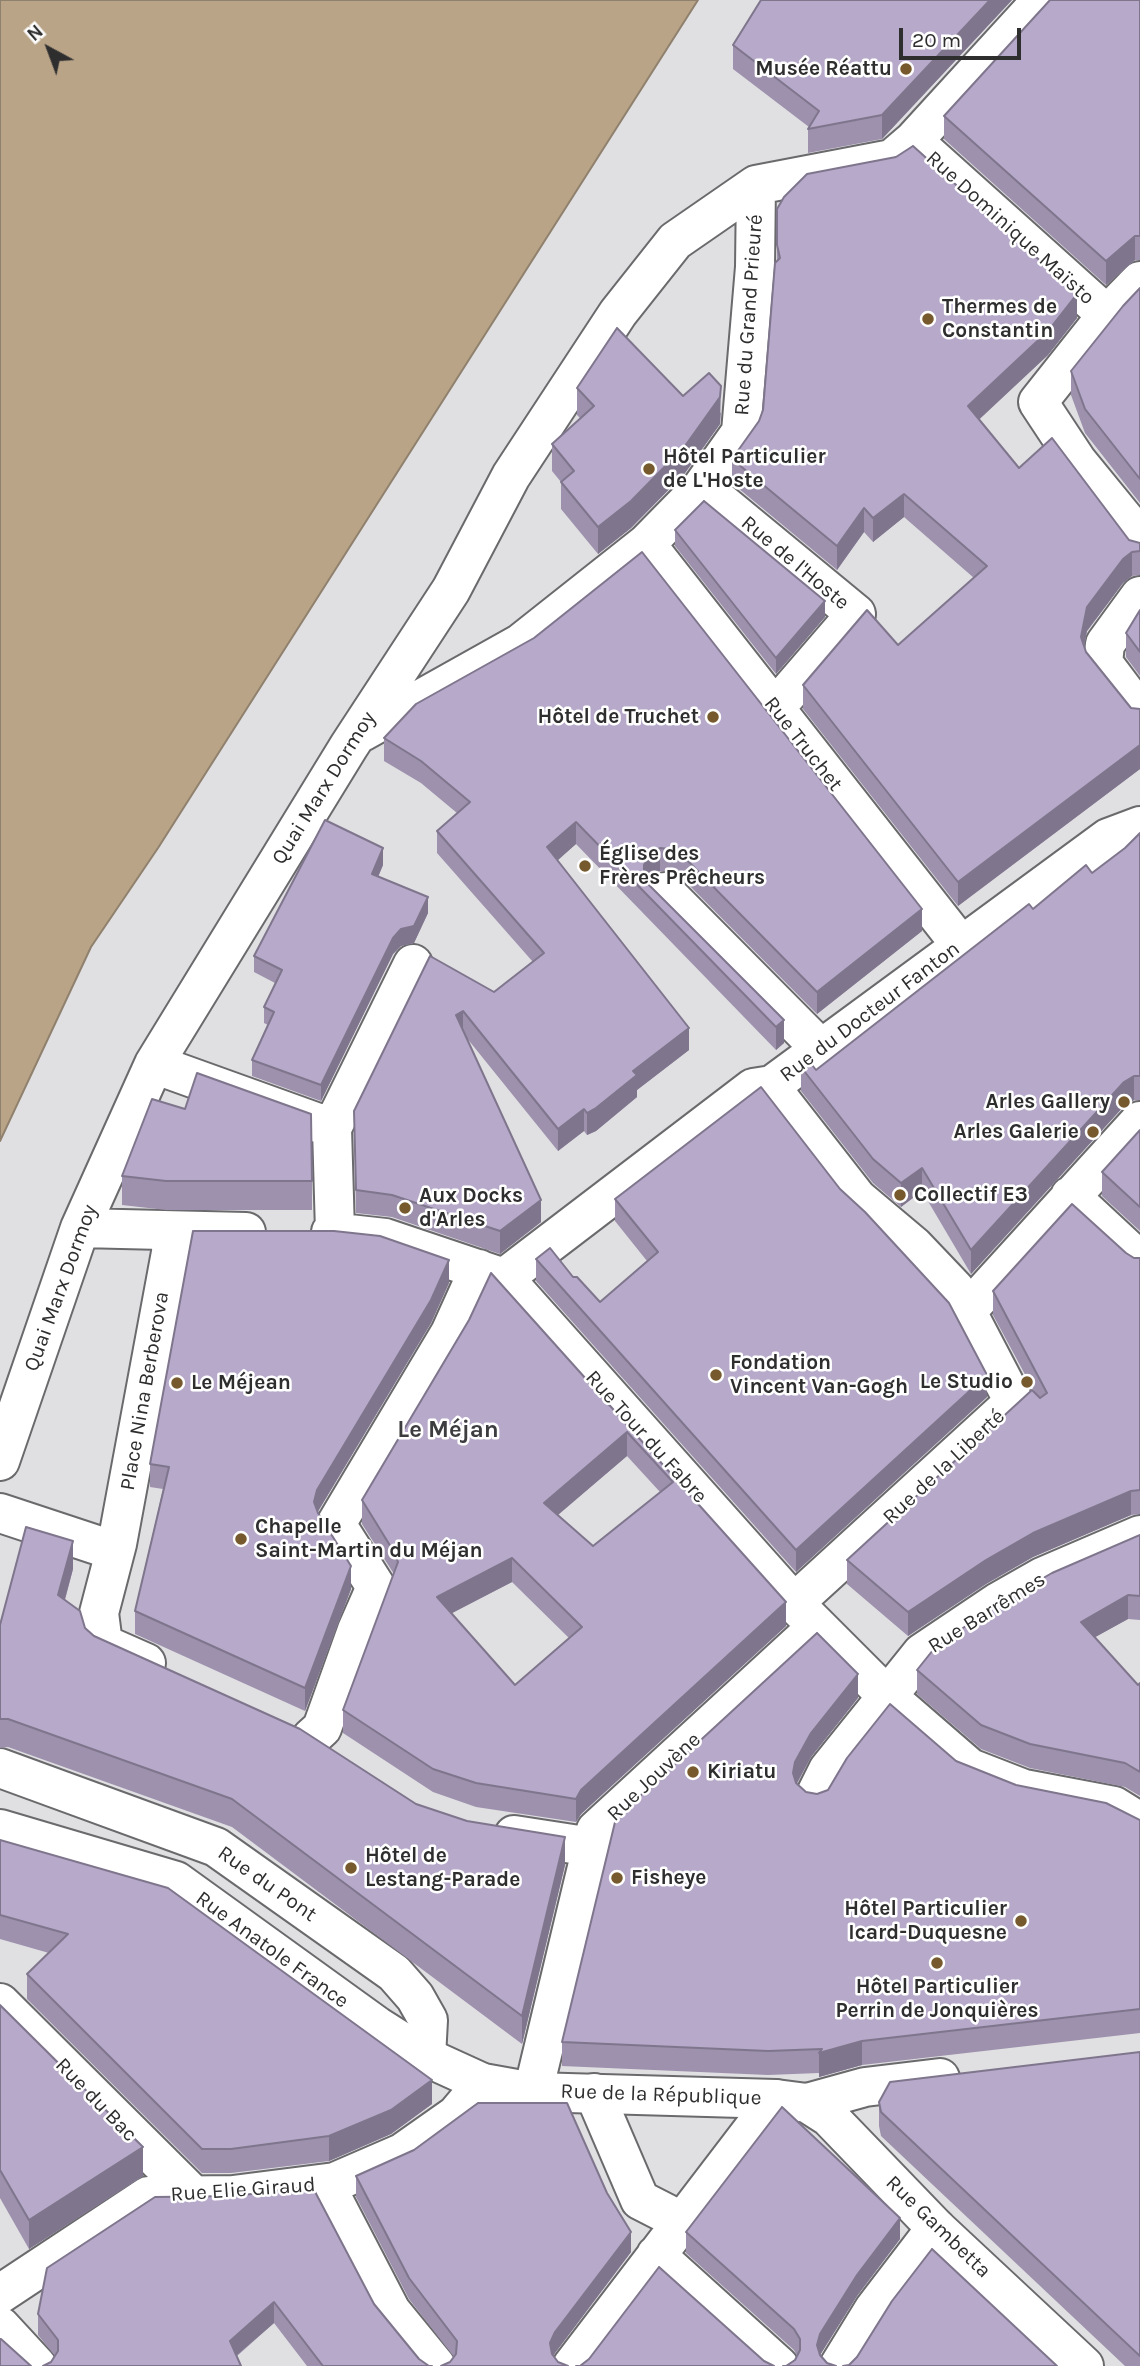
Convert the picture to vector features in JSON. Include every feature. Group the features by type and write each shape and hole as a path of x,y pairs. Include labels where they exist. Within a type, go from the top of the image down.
{"street":[{"name":"Rue du Grand Prieuré","path":"357,734 521,643 646,544 702,487 740,432 755,267 756,186 892,159 913,141 1042,0"},
{"name":"Rue Dominique Maïsto","path":"913,141 1128,301"},
{"name":"Quai Marx Dormoy","path":"0,1461 80,1228 154,1064 357,734 451,590 511,476 618,313 675,241 756,186"},
{"path":"1128,301 1038,402 1077,461 1126,522 1140,545"},
{"name":"Rue de l'Hoste","path":"702,487 856,614 775,708"},
{"name":"Rue Truchet","path":"646,544 961,944"},
{"path":"1140,596 1105,644 1103,663 1140,712"},
{"name":"Rue du Docteur Fanton","path":"492,1273 753,1088 772,1085 1108,838 1140,826"},
{"path":"665,892 820,1048"},
{"path":"304,1232 332,1128 413,964"},
{"path":"154,1064 332,1128"},
{"path":"772,1085 782,1102 857,1198 922,1254 955,1289 967,1311 1140,1121"},
{"path":"1070,1196 1140,1261"},
{"path":"80,1228 165,1232 304,1232 385,1238 492,1273 450,1333 337,1524 376,1587 357,1630 322,1728 311,1738"},
{"name":"Place Nina Berberova","path":"165,1232 172,1247 115,1551 99,1613 103,1644 176,1677"},
{"name":"Rue Tour du Fabre","path":"492,1273 806,1615 888,1697 970,1768 1024,1789 1114,1807 1140,1822"},
{"name":"Rue de la Liberté","path":"806,1615 1014,1402 967,1311"},
{"path":"0,1513 115,1551"},
{"name":"Rue Barrêmes","path":"815,1796 828,1770 922,1653 998,1602 1042,1577 1140,1535"},
{"name":"Rue Jouvène","path":"533,2092 596,1830 806,1615"},
{"path":"274,1721 311,1738 346,1761"},
{"name":"Rue du Pont","path":"0,1768 216,1847 394,1973 415,1997 428,2020 426,2057"},
{"name":"Rue Anatole France","path":"0,1829 176,1881 426,2057 483,2084 533,2092"},
{"path":"484,1830 592,1847"},
{"name":"Rue du Bac","path":"0,2003 193,2195"},
{"name":"Rue de la République","path":"533,2092 790,2100 975,2074"},
{"name":"Rue Elie Giraud","path":"0,2294 148,2196 233,2195 325,2184 402,2153 456,2115 483,2084"},
{"path":"594,2093 640,2200 681,2221"},
{"path":"572,2366 681,2221 790,2100"},
{"name":"Rue Gambetta","path":"790,2100 829,2118 936,2228 1084,2366"},
{"path":"325,2184 391,2311 436,2366"},
{"path":"839,2366 874,2308 936,2228"},
{"path":"656,2255 779,2366"},
{"path":"0,2326 37,2366"}],"shaded area":[{"path":"0,0 698,0 158,848 91,947 0,1141"}],"building":[{"name":"Musée Réattu","path":"761,0 990,0 882,115 808,129 819,111 733,45"},
{"path":"1050,0 1140,0 1140,236 1135,236 1106,261 944,116"},
{"path":"913,146 1077,294 1048,331 968,406 1019,468 1052,438 1129,540 1140,543 1140,551 1132,552 1123,559 1087,607 1081,637 1086,652 1131,708 1140,709 1140,745 958,882 803,685 867,610 898,645 987,566 904,494 873,518 864,508 837,546 732,459 759,421 763,410 775,263 780,258 777,245 777,209 784,197 807,174 896,157"},
{"path":"1140,288 1140,479 1085,409 1071,371"},
{"name":"Hôtel Particulier de L'Hoste","path":"617,328 683,396 709,373 721,386 720,397 685,446 631,501 598,527 561,482 574,471 552,444 594,406 577,388"},
{"path":"704,501 825,601 776,658 675,530"},
{"path":"642,552 922,909 817,992 681,854 660,848 650,854 644,865 644,876 649,885 784,1020 776,1027 576,822 547,847 689,1028 633,1071 637,1075 596,1108 587,1113 584,1109 558,1129 463,1011 456,1015 541,1200 500,1231 392,1195 356,1190 354,1111 430,956 494,992 544,953 437,831 470,802 421,761 384,738 416,704 534,638"},
{"path":"1140,610 1140,652 1126,633"},
{"path":"325,820 383,848 372,874 428,897 414,926 401,929 393,938 321,1085 252,1060 274,1012 264,1007 282,970 254,956"},
{"path":"1140,833 1140,1076 1134,1076 1124,1082 971,1250 922,1168 901,1183 873,1159 801,1067 809,1061 816,1070 1029,904 1033,909 1086,865 1092,873"},
{"path":"197,1073 311,1114 312,1181 166,1181 122,1176 152,1099 185,1109"},
{"path":"761,1087 840,1189 865,1212 949,1303 987,1375 796,1550 536,1259 550,1248 573,1277 577,1277 600,1302 658,1252 615,1199"},
{"path":"1140,1130 1140,1207 1102,1172"},
{"path":"1072,1204 1126,1253 1140,1258 1140,1490 1131,1491 1033,1533 986,1560 908,1612 847,1560 1032,1390 1040,1398 1047,1393 993,1291"},
{"path":"193,1231 334,1231 380,1236 449,1260 431,1300 317,1490 314,1502 318,1513 351,1566 305,1688 135,1611 169,1467 150,1464"},
{"path":"491,1273 786,1602 581,1790 576,1799 476,1783 433,1769 343,1710 398,1562 362,1500 469,1320","holes":["627,1432 673,1482 593,1546 544,1503","512,1558 582,1627 515,1685 437,1597"]},
{"path":"26,1527 73,1541 58,1595 80,1611 85,1628 94,1636 300,1729 416,1804 467,1821 565,1837 522,2016 232,1799 8,1719 0,1719 0,1625"},
{"path":"1140,1535 1140,1596 1128,1595 1081,1622 1138,1685 1140,1683 1140,1772 1125,1763 1030,1744 981,1725 917,1670 937,1645 1010,1597 1052,1573"},
{"path":"817,1633 858,1674 811,1733 795,1762 793,1773 796,1783 806,1792 817,1794 828,1790 847,1758 890,1704 956,1761 1016,1785 1106,1803 1140,1820 1140,2009 862,2041 819,2053 822,2049 768,2051 562,2042 616,1818"},
{"path":"0,1840 168,1888 432,2080 391,2110 329,2136 231,2149 202,2149 27,1974 68,1934 0,1915"},
{"path":"0,2005 143,2147 29,2220 0,2170"},
{"path":"1140,2052 1140,2356 881,2112 879,2102 890,2082"},
{"path":"478,2103 567,2103 607,2193 631,2232 555,2332 550,2343 552,2354 558,2362 568,2366 441,2366 450,2362 456,2354 457,2341 409,2278 356,2176 414,2150"},
{"path":"782,2107 900,2218 857,2275 820,2334 817,2345 820,2355 827,2363 836,2366 786,2366 795,2360 800,2350 800,2339 794,2329 686,2232"},
{"path":"312,2186 374,2304 419,2359 429,2366 323,2366 274,2302 230,2341 241,2366 43,2366 51,2362 58,2351 58,2340 38,2314 47,2268 155,2197 236,2196"},
{"path":"932,2249 1057,2366 843,2366 849,2365 857,2357 892,2301"},
{"path":"659,2267 764,2361 774,2366 580,2366 589,2359"},
{"path":"1,2339 31,2366 0,2366"}],"place":[{"name":"Musée Réattu","path":"906,69"},
{"name":"Thermes de Constantin","path":"928,319"},
{"name":"Hôtel Particulier de L'Hoste","path":"649,469"},
{"name":"Hôtel de Truchet","path":"713,717"},
{"name":"Église des Frères Prêcheurs","path":"585,866"},
{"name":"Arles Gallery","path":"1124,1102"},
{"name":"Arles Galerie","path":"1093,1132"},
{"name":"Collectif E3","path":"900,1195"},
{"name":"Aux Docks d'Arles","path":"405,1208"},
{"name":"Fondation Vincent Van-Gogh","path":"716,1375"},
{"name":"Le Studio","path":"1027,1382"},
{"name":"Le Méjean","path":"177,1383"},
{"name":"Chapelle Saint-Martin du Méjan","path":"241,1539"},
{"name":"Kiriatu","path":"693,1772"},
{"name":"Hôtel de Lestang-Parade","path":"351,1868"},
{"name":"Fisheye","path":"617,1878"},
{"name":"Hôtel Particulier Icard-Duquesne","path":"1021,1921"},
{"name":"Hôtel Particulier Perrin de Jonquières","path":"937,1963"}],"district":[{"name":"Le Méjan","path":"448,1430"}]}
